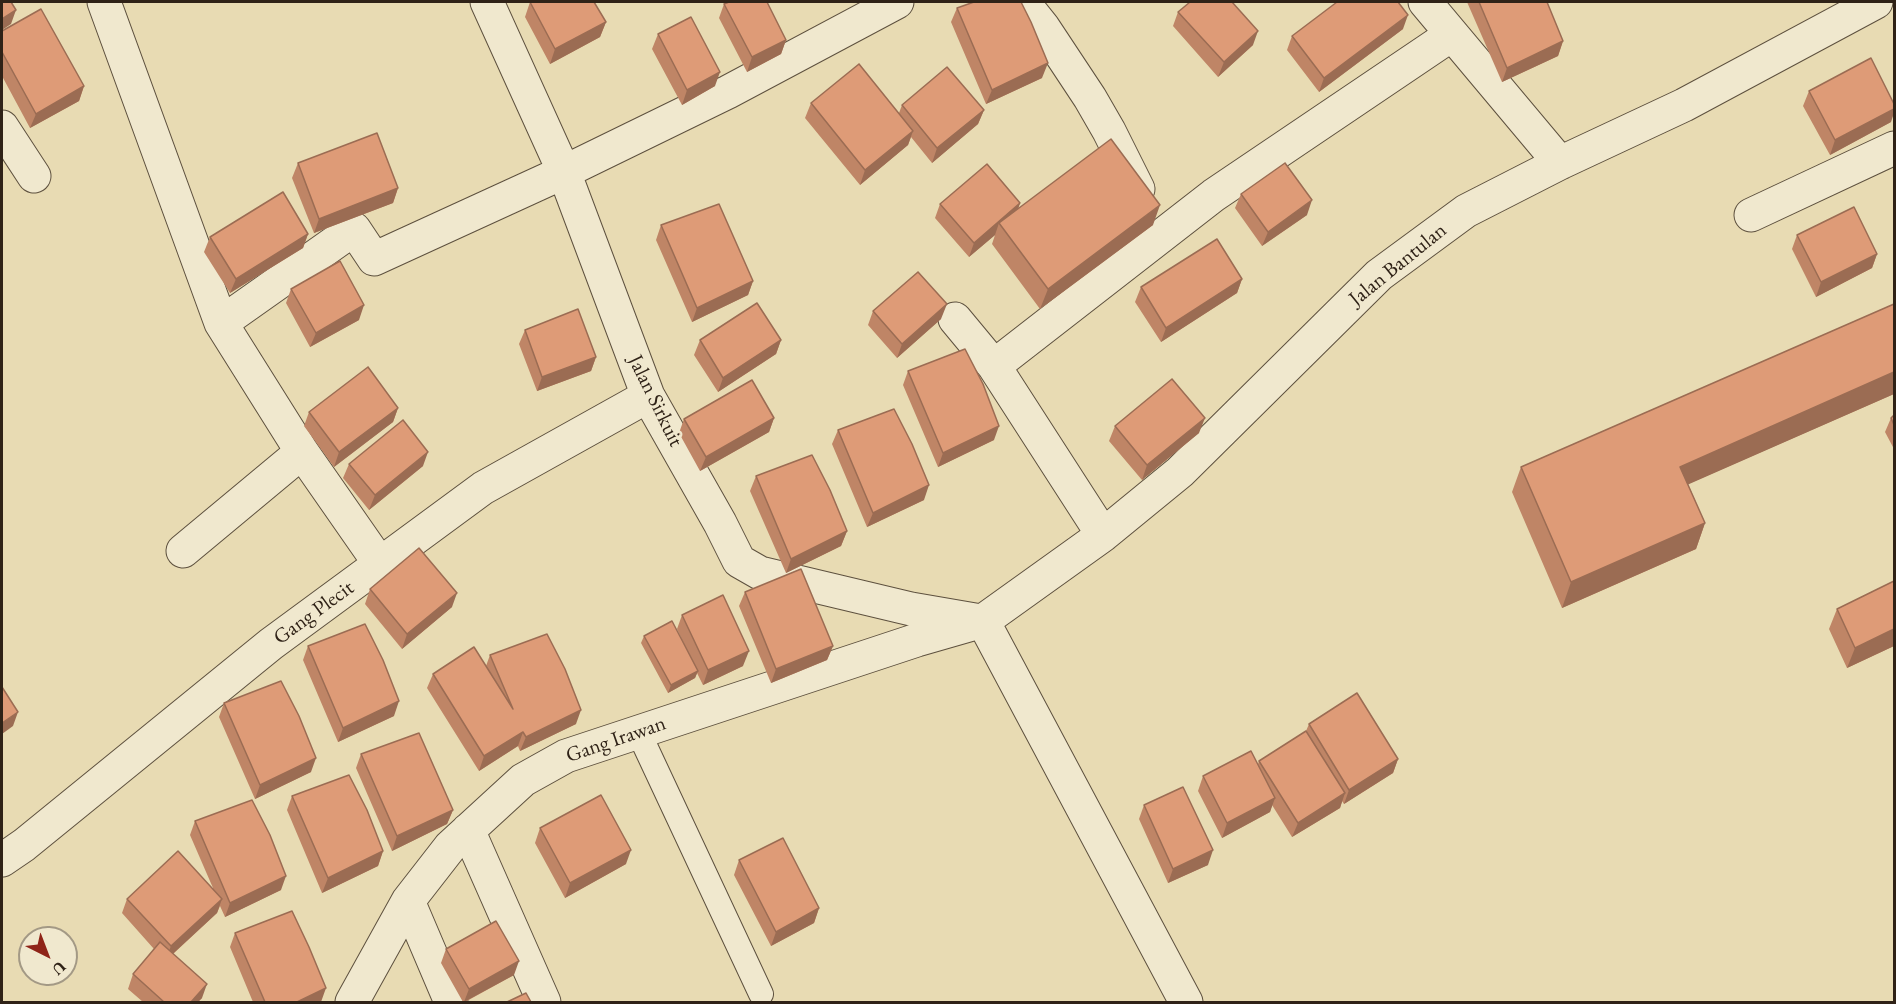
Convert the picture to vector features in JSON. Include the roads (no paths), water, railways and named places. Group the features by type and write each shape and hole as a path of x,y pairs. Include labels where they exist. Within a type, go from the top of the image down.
{"street":[{"path":"104,2 221,323 302,452 380,564"},
{"name":"Jalan Sirkuit","path":"487,2 564,172 648,396 739,561 760,573 911,609 983,621"},
{"path":"221,323 354,229 374,260 564,172 728,92 897,2"},
{"path":"1023,2 1048,34 1109,131 1151,217 1157,238"},
{"path":"1425,2 1560,163"},
{"name":"Jalan Bantulan","path":"983,621 1103,535 1180,472 1379,275 1466,211 1560,163 1684,105 1876,2"},
{"path":"994,366 1214,195 1451,35"},
{"path":"2,127 34,176"},
{"path":"1751,215 1894,148"},
{"path":"955,319 994,366 1103,535"},
{"name":"Gang Plecit","path":"2,860 24,845 271,645 483,488 648,396"},
{"path":"183,551 302,452"},
{"path":"983,621 1186,1002"},
{"name":"Gang Irawan","path":"352,1002 408,901 450,847 523,780 566,756 917,640 983,621"},
{"path":"468,830 544,1002"},
{"path":"408,901 451,1002"}],"lane":[{"path":"638,732 761,994"}]}
